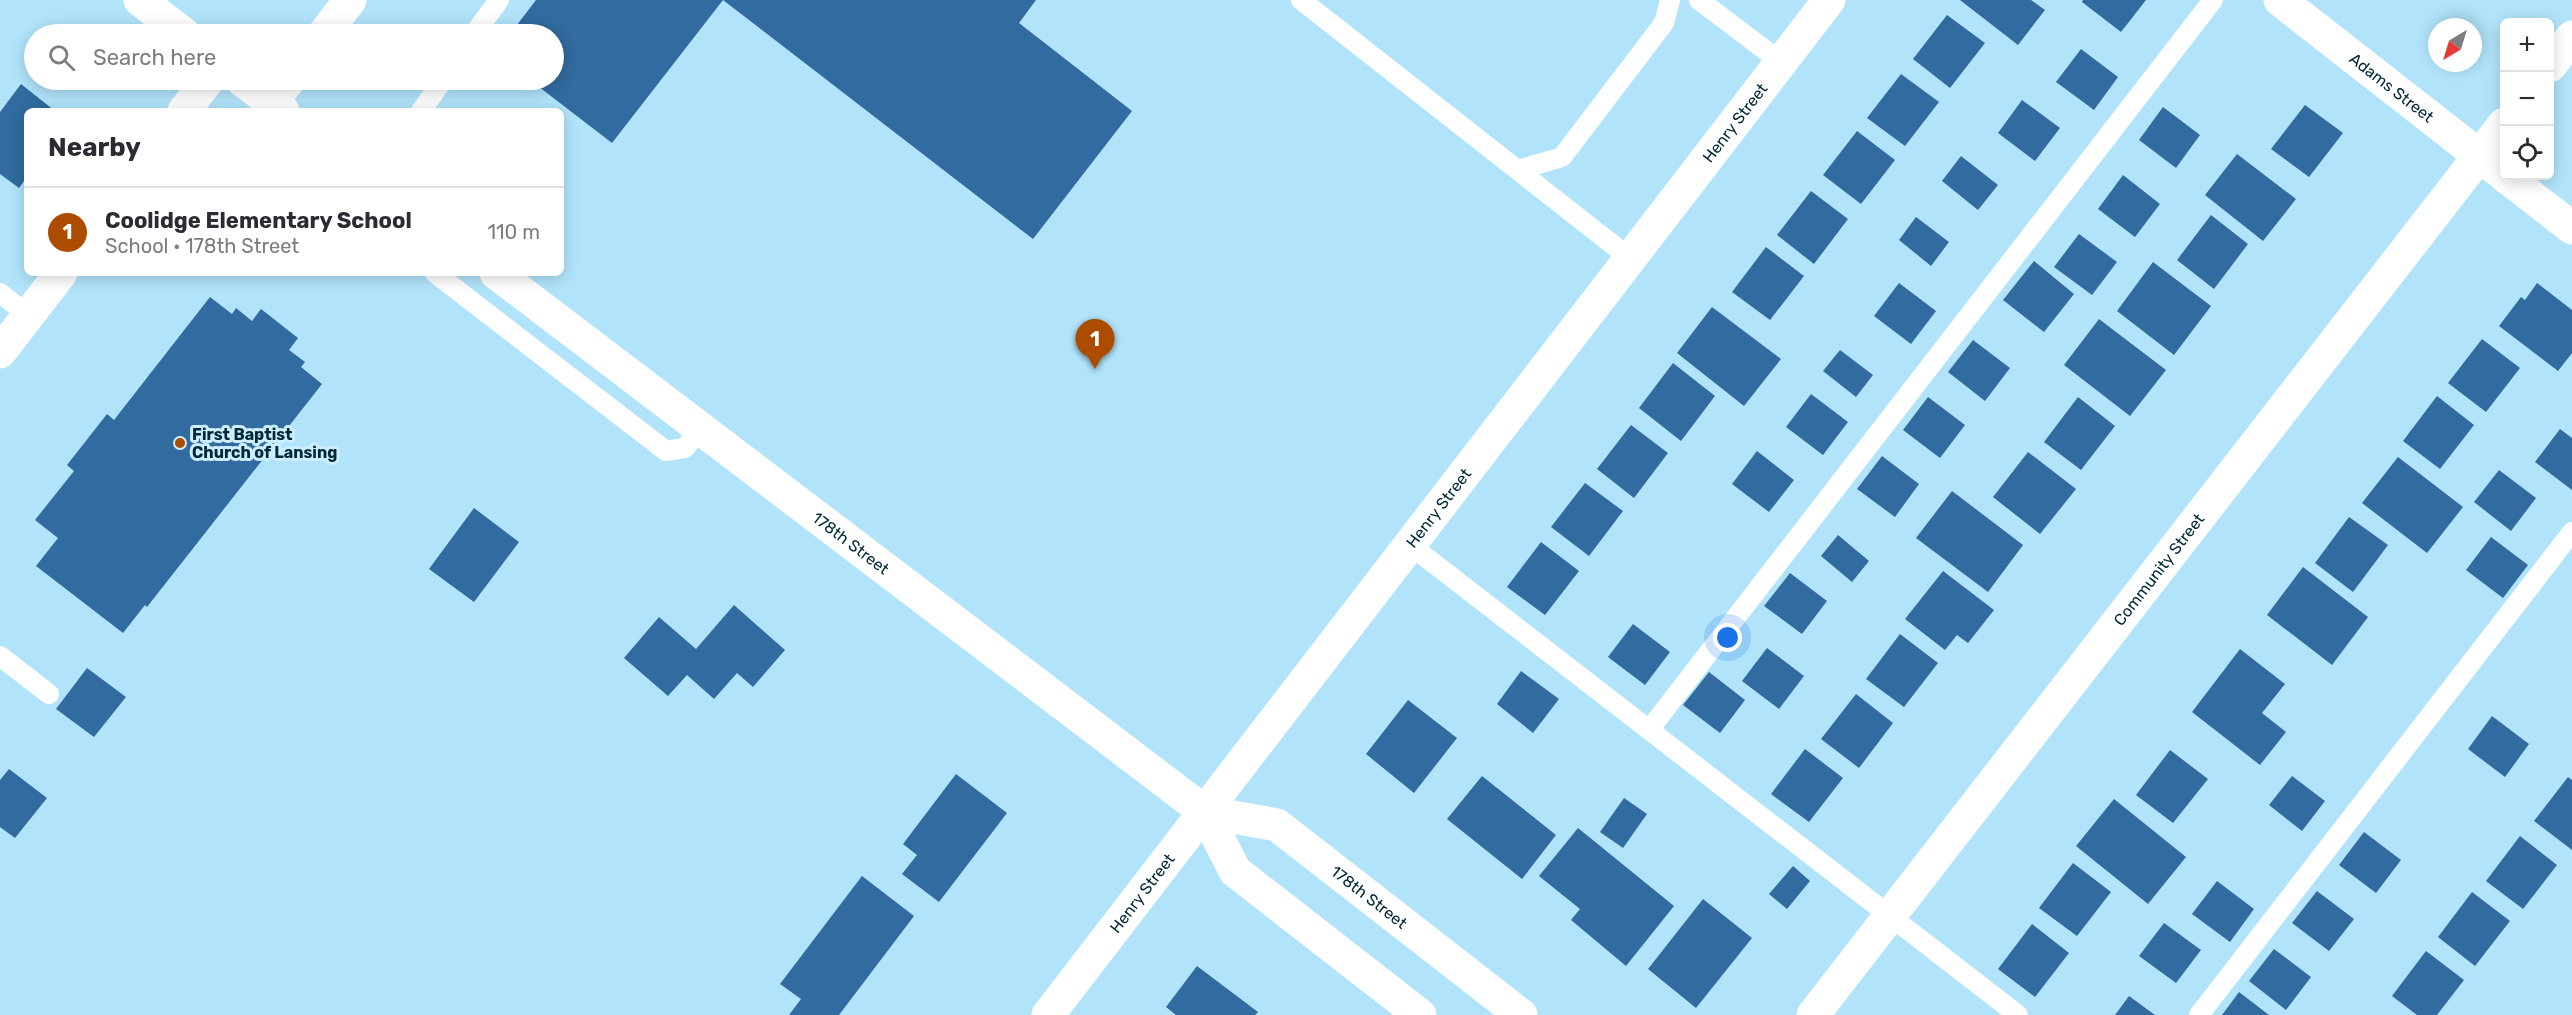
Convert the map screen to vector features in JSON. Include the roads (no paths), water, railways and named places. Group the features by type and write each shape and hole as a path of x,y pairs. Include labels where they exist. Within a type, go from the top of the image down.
{"street":[{"path":"140,0 171,24"},
{"path":"332,24 350,0"},
{"name":"Henry Street","path":"1048,1015 1829,0"},
{"name":"Adams Street","path":"2280,0 2572,228"},
{"path":"2554,61 2572,37"},
{"path":"186,108 200,90"},
{"path":"264,90 281,98"},
{"name":"Community Street","path":"1813,1015 1890,916 2496,169 2505,126"},
{"path":"0,352 59,276"},
{"name":"178th Street","path":"500,276 1205,812 1235,871 1419,1015"},
{"name":"178th Street","path":"1205,812 1277,825 1521,1015"}],"lane":[{"path":"481,24 499,0"},
{"path":"1301,0 1630,258"},
{"path":"1518,170 1562,157 1664,23 1670,0"},
{"path":"1699,0 1781,62"},
{"path":"1649,730 2213,0"},
{"path":"423,108 435,90"},
{"path":"439,276 666,451 685,448 700,429"},
{"path":"0,293 28,315"},
{"path":"2199,1015 2572,532"},
{"path":"1410,545 2018,1015"},
{"path":"0,656 49,694"}],"place":[{"name":"Coolidge Elementary School","path":"1095,369"},
{"name":"First Baptist Church of Lansing","path":"180,443"}]}
